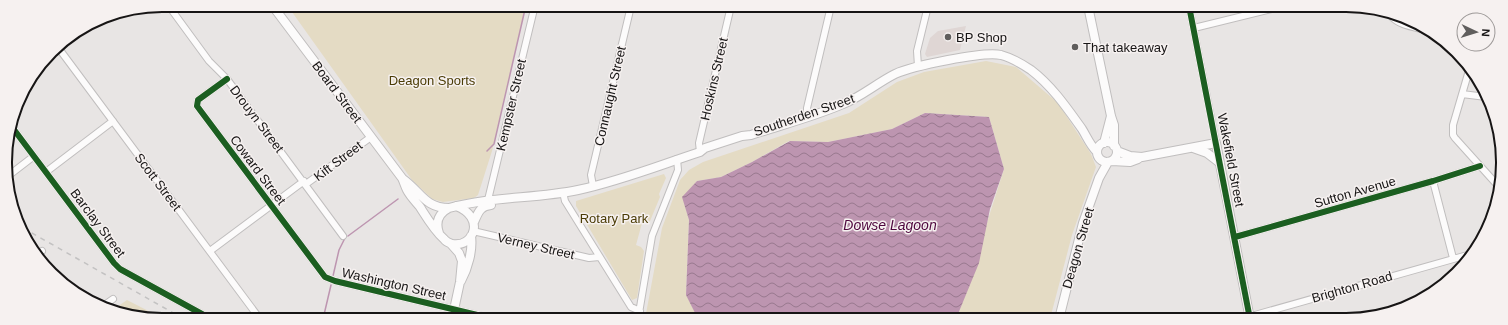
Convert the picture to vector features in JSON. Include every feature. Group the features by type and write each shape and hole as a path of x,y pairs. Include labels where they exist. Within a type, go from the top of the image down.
{"main road":[{"name":"Board Street","path":"277,12 402,178 407,191 438,233"},
{"path":"1089,12 1114,125 1116,157 1110,161"},
{"name":"Southerden Street","path":"452,207 527,201 540,196 593,186 700,152 705,148 742,136 751,135 842,105 893,75 918,66 986,54 1001,55 1013,59 1029,69 1049,86 1061,99 1084,132 1087,140 1098,156"},
{"path":"1111,116 1103,143 1099,147 1098,156 1102,161 1130,162 1142,157 1216,143"},
{"name":"Southerden Street","path":"1084,132 1103,143"},
{"path":"1103,143 1109,143 1115,149 1130,156 1142,157"},
{"name":"Wakefield Street","path":"1216,143 1249,313"},
{"path":"1192,148 1207,153 1220,163"},
{"name":"Deagon Street","path":"1098,156 1099,178"},
{"name":"Deagon Street","path":"1060,313 1083,223 1099,178 1110,161"},
{"name":"Board Street","path":"402,178 413,186 431,205 440,208 452,207"},
{"path":"451,244 462,243 473,230 481,208 488,203"},
{"path":"453,313 460,282 461,257 460,253 451,244 446,242 438,233 437,224 438,219 445,210 452,207 466,211 472,218 472,243 466,271 460,282"}],"street":[{"name":"Drouyn Street","path":"173,12 209,61 227,79 343,236"},
{"name":"Kempster Street","path":"488,203 533,12"},
{"name":"Connaught Street","path":"593,186 591,175 630,12"},
{"name":"Hoskins Street","path":"700,152 699,143 730,12"},
{"path":"807,116 806,108 830,12"},
{"path":"918,66 917,51 927,12"},
{"name":"Wakefield Street","path":"1190,12 1216,143"},
{"path":"1194,28 1259,12"},
{"path":"1397,21 1408,26"},
{"name":"Scott Street","path":"61,51 256,313"},
{"path":"1468,75 1453,124 1453,134 1495,182"},
{"name":"Coward Street","path":"227,79 198,100 196,106 321,273 329,280"},
{"path":"1462,94 1480,96"},
{"path":"46,172 113,121"},
{"name":"Barclay Street","path":"15,131 120,269 199,313"},
{"name":"Kift Street","path":"210,251 271,206 371,137"},
{"path":"12,173 34,156"},
{"path":"563,192 565,201 631,307 640,312 652,236 678,170 677,159"},
{"name":"Sutton Avenue","path":"1235,238 1434,181 1480,166"},
{"path":"1434,181 1453,258"},
{"name":"Verney Street","path":"473,230 589,258 599,257"},
{"name":"Brighton Road","path":"1267,313 1464,256"},
{"name":"Washington Street","path":"329,280 467,313"},
{"path":"108,303 113,299"}],"shaded area":[{"path":"966,26 960,50 927,57 925,54 930,38 938,31"}],"green space":[{"name":"Deagon Sports","path":"292,12 524,12 492,151 478,195 474,198 443,202 432,199 412,180"},
{"path":"986,61 1016,67 1058,103 1091,154 1096,167 1072,235 1052,313 958,313 1004,169 989,117 925,113 892,129 828,142 789,141 752,162 721,177 697,181 683,198 689,220 686,294 695,313 646,313 662,228 680,180 689,170 703,162 849,113 897,82 924,72"},
{"name":"Rotary Park","path":"664,174 666,178 659,194 660,197 650,221 647,223 642,223 636,245 641,247 644,251 637,298 632,300 576,206 576,201"},
{"path":"127,300 152,313 143,312 118,306"}],"water":[{"name":"Dowse Lagoon","path":"925,113 989,117 1004,169 990,209 979,263 958,313 695,313 686,295 689,220 682,197 697,181 721,177 790,141 828,142 892,129"}],"waterway":[{"path":"487,151 494,144 524,12"},
{"path":"348,236 398,199"},
{"path":"333,276 339,250 345,238"},
{"path":"324,313 331,285"}],"railway":[{"path":"29,231 173,313"}],"cycle path":[{"path":"1190,12 1249,313"},
{"path":"227,79 198,100 197,106 325,277 335,281 469,313"},
{"path":"15,131 120,269 200,313"},
{"path":"1235,237 1433,181 1480,166"}],"place":[{"name":"BP Shop","path":"948,37"},
{"name":"That takeaway","path":"1075,47"}]}
